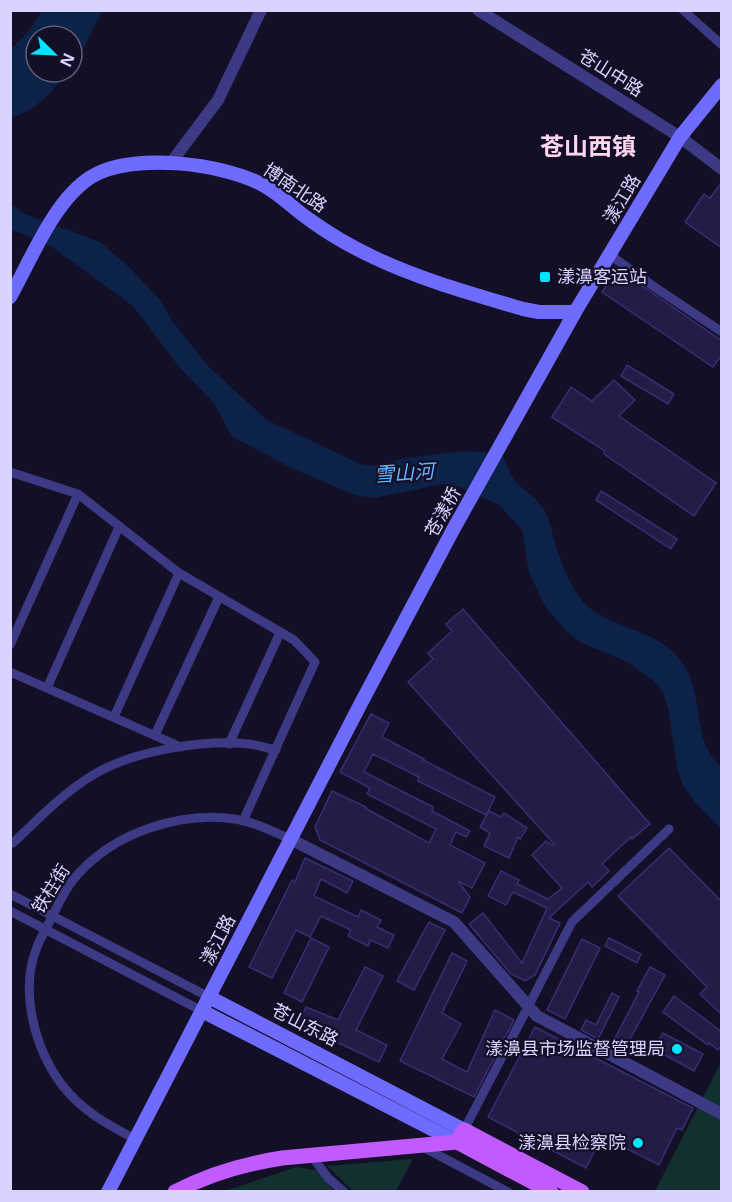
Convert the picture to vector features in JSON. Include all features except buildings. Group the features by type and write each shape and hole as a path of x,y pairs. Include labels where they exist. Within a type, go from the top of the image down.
{"main road":[{"name":"漾江路","path":"561,337 680,137 722,85"},
{"name":"博南北路","path":"10,297 62,207 75,191 97,174 131,164 170,164 219,169 257,182 272,190 311,221 371,256 406,272 523,309 539,312 574,312"},
{"name":"苍漾桥","path":"360,705 454,528 561,337"},
{"name":"漾江路","path":"108,1191 360,705"},
{"name":"苍山东路","path":"209,997 461,1136 551,1191"},
{"name":"苍山东路","path":"202,1011 461,1136 582,1191"},
{"path":"175,1191 231,1168 264,1161 421,1146 461,1136"}],"street":[{"path":"170,164 218,100 261,10"},
{"name":"苍山中路","path":"478,10 680,137 722,170"},
{"path":"683,10 722,45"},
{"path":"610,255 722,332"},
{"path":"10,472 78,494 179,573 294,640 315,662 243,821"},
{"path":"10,645 78,494"},
{"path":"47,688 119,527"},
{"path":"114,717 179,573"},
{"path":"155,735 219,597"},
{"path":"229,744 280,633"},
{"path":"10,672 182,747"},
{"path":"13,843 51,806 93,775 132,756 182,747 229,744 249,744 276,750"},
{"name":"铁柱街","path":"135,1139 103,1122 83,1107 69,1093 47,1061 36,1035 31,1012 30,985 36,948 68,888 80,872 100,854 124,839 145,830 192,819 216,818 243,821 290,839"},
{"path":"461,1136 572,922 669,829"},
{"path":"290,839 454,922 537,1016 722,1113"},
{"name":"苍山东路","path":"10,894 209,997"},
{"name":"苍山东路","path":"10,911 202,1011"},
{"path":"421,1146 508,1191"},
{"path":"311,1155 328,1178 344,1191"}],"green space":[{"path":"721,1062 721,1191 655,1191"},
{"path":"413,1159 396,1191 353,1191 327,1166"},
{"path":"296,1167 316,1170 334,1191 222,1192"}],"water":[{"path":"43,10 102,11 84,48 84,24 33,24"},
{"path":"24,36 24,84 57,84 36,106 11,117 11,49"},
{"name":"雪山河","path":"10,204 23,213 100,242 130,268 161,301 172,321 209,367 267,420 360,464 372,466 406,458 463,451 502,453 514,479 545,511 564,569 576,592 586,604 602,616 660,642 679,658 686,668 694,690 703,738 711,756 721,767 721,829 694,801 682,783 677,767 668,708 662,690 653,680 627,662 582,643 567,632 546,608 529,573 522,530 499,505 462,488 442,484 375,498 358,496 293,469 231,436 214,403 180,368 133,306 52,247 11,229"}],"place":[{"name":"漾濞客运站","path":"545,277"},
{"name":"漾濞县市场监督管理局","path":"677,1049"},
{"name":"漾濞县检察院","path":"638,1143"}],"district":[{"name":"苍山西镇","path":"588,147"}]}
